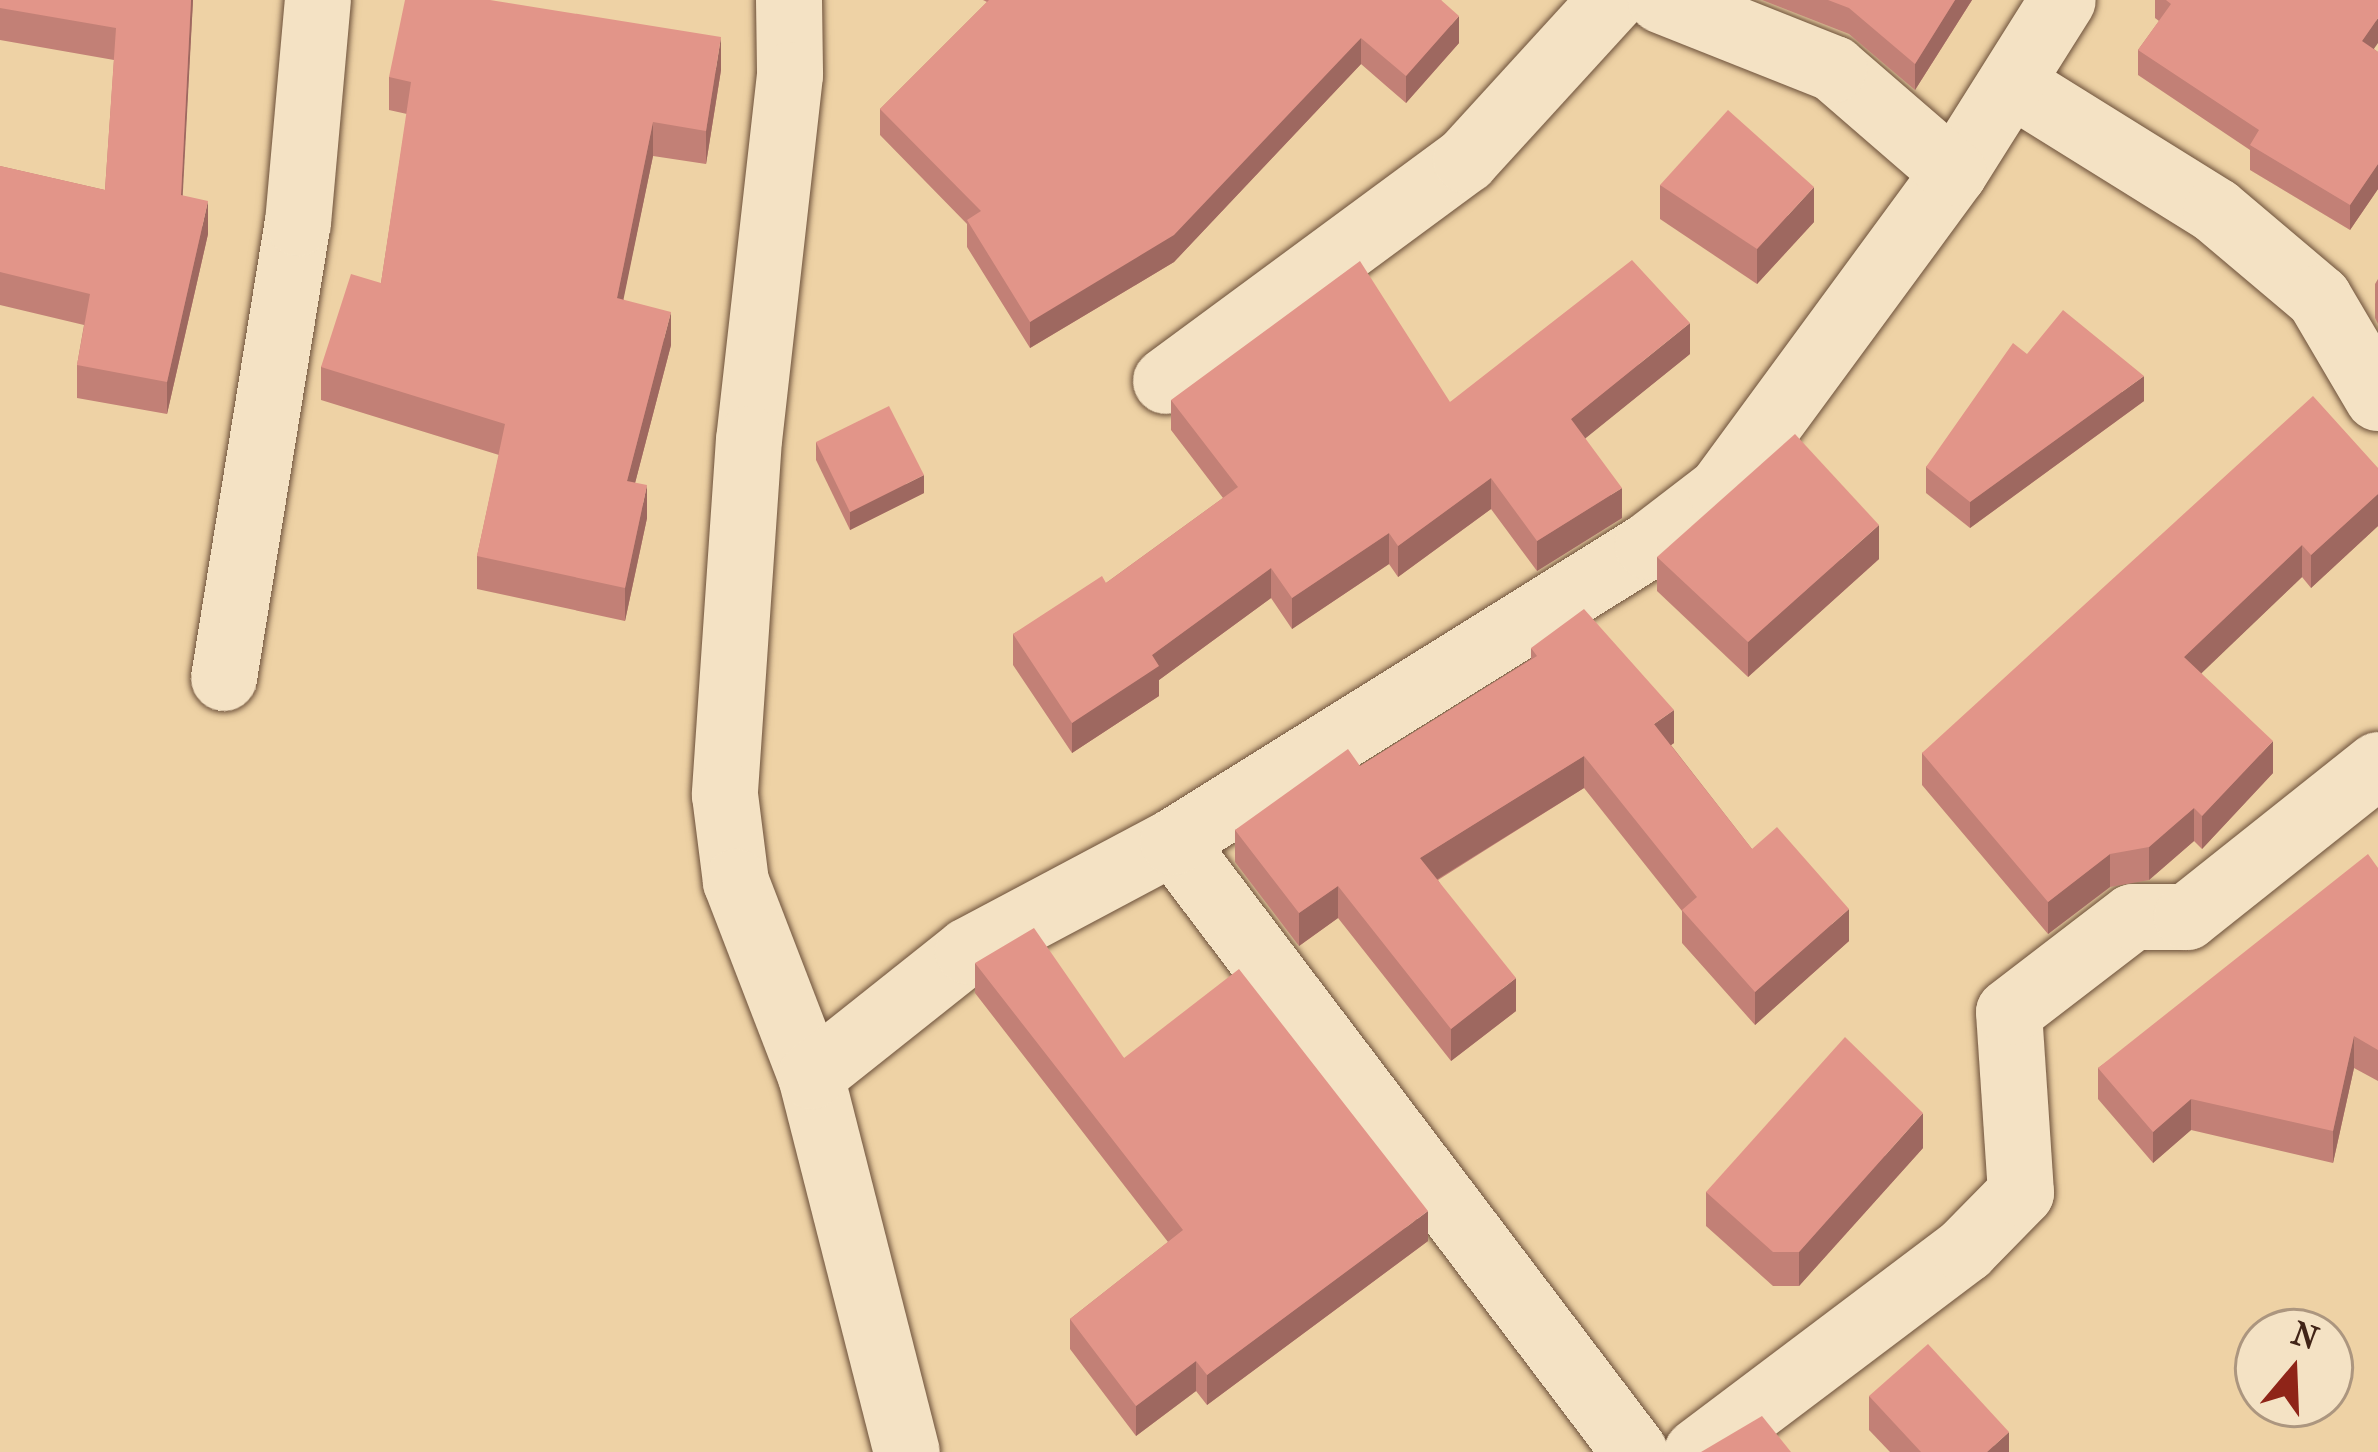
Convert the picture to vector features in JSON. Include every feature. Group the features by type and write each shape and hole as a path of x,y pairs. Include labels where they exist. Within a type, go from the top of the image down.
{"street":[{"path":"224,678 298,223 318,0"},
{"path":"789,0 790,75 749,439 725,795 736,882 812,1076 907,1452"},
{"path":"1166,381 1466,160 1612,0"},
{"path":"812,1076 968,951 1173,842 1648,546 1721,490 1954,172 2063,0"},
{"path":"1680,3 1834,69 1954,172"},
{"path":"2012,83 2216,211 2319,298 2378,398"},
{"path":"1697,1452 1966,1250 2021,1193 2009,1012 2133,917 2187,916 2378,764"},
{"path":"1173,842 1635,1452"}],"building":[{"path":"0,0 191,0 181,195 208,201 167,382 77,365 90,294 0,272 0,166 105,190 116,28 0,8"},
{"path":"405,0 490,0 721,37 706,131 653,122 617,298 671,312 627,481 647,485 625,588 477,556 505,424 321,367 351,274 381,283 411,82 389,77"},
{"path":"989,0 1441,0 1459,16 1406,76 1361,38 1174,235 1030,322 967,220 981,211 880,109"},
{"path":"1828,0 1955,0 1915,64 1849,8"},
{"path":"2166,0 2378,0 2378,18 2362,41 2378,52 2378,164 2350,205 2250,145 2259,130 2138,50 2171,4"},
{"path":"1728,110 1814,187 1757,249 1660,185"},
{"path":"1632,260 1690,323 1571,419 1622,488 1537,541 1491,478 1398,546 1389,533 1292,598 1271,568 1152,655 1159,666 1072,723 1013,634 1102,576 1106,583 1238,487 1171,400 1360,261 1450,402"},
{"path":"2063,310 2144,376 1970,502 1926,467 2013,343 2027,354"},
{"path":"2313,396 2378,468 2378,494 2311,555 2302,545 2184,657 2273,741 2202,816 2194,808 2149,847 2110,854 2048,902 1922,753"},
{"path":"889,406 924,475 850,512 816,442"},
{"path":"1795,434 1879,525 1748,642 1657,557"},
{"path":"1584,609 1674,710 1654,724 1752,849 1777,827 1849,909 1755,992 1682,910 1697,897 1584,756 1420,858 1516,978 1451,1029 1338,886 1299,913 1235,830 1348,749 1360,766 1537,656 1531,648"},
{"path":"2368,854 2378,868 2378,1050 2354,1036 2333,1131 2191,1099 2153,1132 2098,1068"},
{"path":"1034,928 1124,1058 1239,969 1428,1211 1207,1375 1196,1361 1136,1406 1070,1319 1183,1230 975,963"},
{"path":"1845,1037 1923,1113 1799,1252 1773,1252 1706,1192"},
{"path":"1928,1344 2009,1432 1987,1452 1921,1452 1869,1396"},
{"path":"1762,1416 1791,1452 1701,1452"}]}
